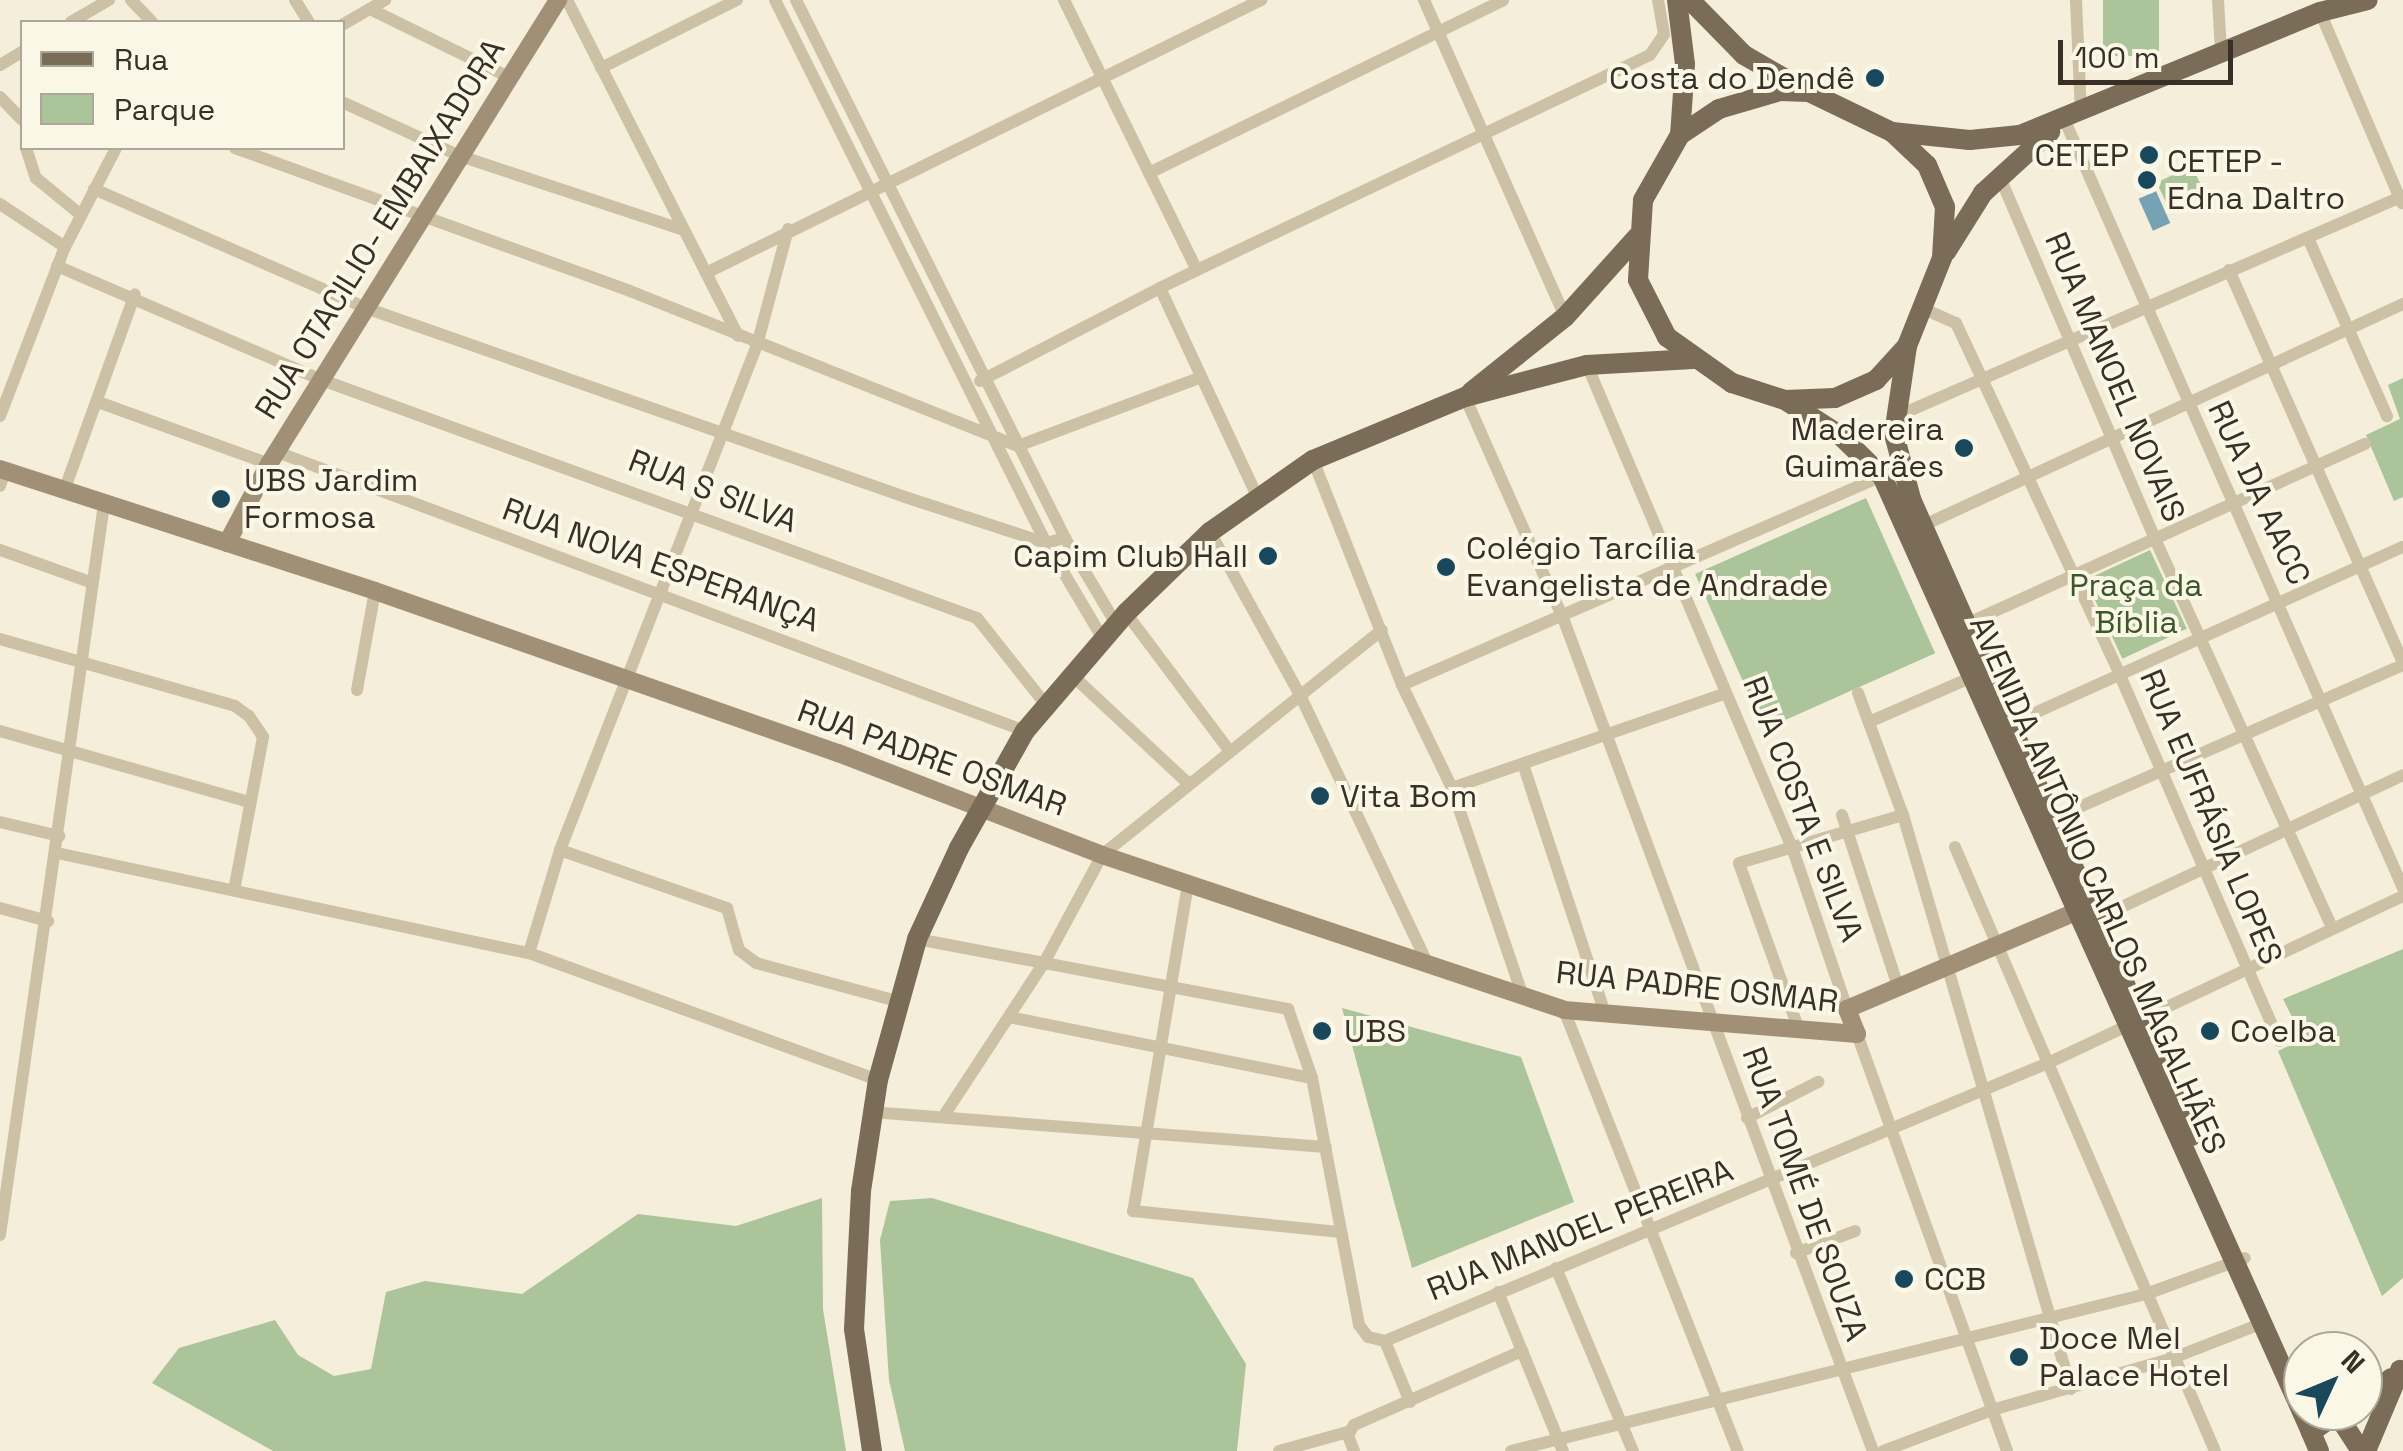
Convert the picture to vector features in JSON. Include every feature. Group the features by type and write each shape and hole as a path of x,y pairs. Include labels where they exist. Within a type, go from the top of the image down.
{"main road":[{"path":"1678,0 1686,64 1680,135"},
{"path":"1691,0 1744,55 1892,132 1982,140 2073,117 2221,50 2320,12 2368,0"},
{"path":"1809,92 1749,96 1680,135 1657,165 1637,237 1638,280 1648,310 1692,360 1732,383 1785,400 1848,395 1886,372 1907,346 1942,258 1999,175 2073,117"},
{"path":"1892,132 1937,181 1945,207 1942,258"},
{"path":"1465,397 1565,318 1637,237"},
{"name":"AVENIDA ANTÔNIO CARLOS MAGALHÃES","path":"1907,346 1895,417 1902,475 1966,624 2002,727 2240,1260 2283,1345"},
{"path":"872,1451 854,1328 871,1112 896,1000 918,938 981,808 1026,732 1115,626 1210,532 1256,494 1314,460 1465,397 1587,365 1692,360"},
{"name":"AVENIDA ANTÔNIO CARLOS MAGALHÃES","path":"1785,400 1841,436 1882,476 1972,677 2052,819 2086,915"},
{"name":"AVENIDA ANTÔNIO CARLOS MAGALHÃES","path":"2240,1260 2260,1324 2315,1442"},
{"path":"2348,1431 2363,1451 2402,1368"}],"street":[{"path":"74,20 108,0"},
{"path":"131,0 150,20"},
{"path":"345,23 386,0"},
{"path":"601,68 737,0"},
{"path":"775,0 1046,543 1115,626 1229,750"},
{"path":"796,0 1018,446 1115,626"},
{"path":"1064,0 1099,78 1197,270"},
{"path":"706,273 885,179 1261,0"},
{"path":"1424,0 1565,318"},
{"path":"1149,173 1438,32 1485,4 1503,0"},
{"path":"970,386 1160,288 1650,55 1664,34 1658,0"},
{"name":"RUA DA AACC","path":"2076,0 2073,117 2143,308 2280,602 2358,796 2403,888"},
{"path":"2218,0 2221,50"},
{"path":"556,2 601,68 738,336"},
{"name":"RUA OTACILIO- EMBAIXADORA","path":"226,543 272,458 556,2"},
{"path":"370,9 509,77"},
{"path":"1895,417 2229,270 2402,199 2320,12"},
{"path":"0,97 20,118"},
{"path":"345,103 460,156 684,230"},
{"path":"27,150 36,178 81,215"},
{"path":"0,416 65,246 115,150"},
{"path":"240,150 738,336 1018,446 1200,378"},
{"name":"RUA MANOEL NOVAIS","path":"1999,175 2154,539 2202,634 2285,830 2332,927"},
{"path":"94,189 366,308 1046,543 1065,538"},
{"path":"0,204 65,246"},
{"path":"529,953 560,850 758,345 788,229"},
{"path":"2308,238 2387,416"},
{"name":"RUA S SILVA","path":"58,266 136,294 322,380 694,510 977,618 1046,706"},
{"path":"2052,819 2403,664 2229,270"},
{"path":"1160,288 1256,494"},
{"path":"64,491 136,294"},
{"path":"1922,526 2274,369 2403,304"},
{"name":"RUA EUFRÁSIA LOPES","path":"1924,309 1953,319 1982,378 2119,672 2278,1041"},
{"name":"RUA COSTA E SILVA","path":"1587,365 1794,850 1847,1009 2007,1451"},
{"name":"RUA TOMÉ DE SOUZA","path":"1465,397 1563,618 1796,1253 1873,1451"},
{"name":"RUA NOVA ESPERANÇA","path":"98,402 663,593 1026,732"},
{"path":"1966,624 2365,444"},
{"path":"1314,460 1402,685 1452,788 1523,996"},
{"name":"RUA PADRE OSMAR","path":"2,475 64,491 376,591 1102,855 1564,1010 1857,1034"},
{"path":"1402,685 1882,476"},
{"path":"0,1235 6,1164 48,921 90,582 104,504"},
{"path":"1210,532 1300,695 1428,964"},
{"path":"2002,727 2403,547"},
{"path":"0,550 90,582"},
{"path":"356,690 376,591"},
{"path":"945,1114 1045,961 1102,855 1382,630"},
{"path":"0,639 80,666 235,706 248,716 263,736 234,890"},
{"path":"1072,676 1189,784"},
{"path":"1869,722 1972,677"},
{"path":"1452,788 1726,692"},
{"path":"1858,694 1903,815 2072,1389"},
{"path":"0,731 250,802"},
{"path":"1523,764 1605,1014"},
{"path":"2086,915 2204,868 2403,776"},
{"path":"1842,814 1898,986"},
{"path":"1799,1030 1738,869 1742,859 1794,850 1903,815"},
{"path":"0,822 60,836"},
{"path":"1955,847 2213,1450"},
{"path":"560,850 727,908 735,918 733,940 756,963 896,1000"},
{"path":"57,854 529,953 878,1080"},
{"path":"1188,884 1156,1044 1132,1205 1140,1216 1342,1232"},
{"name":"RUA MANOEL PEREIRA","path":"1385,1340 2048,1063 2245,966 2403,896"},
{"path":"0,908 48,921"},
{"name":"RUA PADRE OSMAR","path":"1847,1009 1996,944 2086,915"},
{"path":"918,938 1284,1006 1312,1078 1359,1326 1368,1337 1385,1340 1410,1402"},
{"path":"1564,1010 1738,1451"},
{"path":"1009,1017 1312,1078"},
{"path":"1747,1118 1818,1082"},
{"path":"871,1112 945,1114 1326,1148"},
{"path":"1796,1253 1855,1231"},
{"path":"1512,1451 1560,1445 1622,1424 2146,1294 2240,1260"},
{"path":"1556,1268 1633,1451"},
{"path":"1498,1292 1560,1445"},
{"path":"1882,1451 1992,1410 2173,1358 2260,1324"},
{"path":"1279,1451 1351,1428 1522,1351"},
{"path":"1351,1428 1354,1451"}],"green space":[{"path":"2103,0 2159,0 2159,56 2103,56"},
{"path":"2192,166 2202,187 2166,203 2157,182"},
{"path":"2403,378 2403,497 2394,501 2366,435 2400,419 2388,385"},
{"path":"1866,498 1935,653 1764,729 1695,574"},
{"name":"Praça da Bíblia","path":"2150,550 2187,629 2122,659 2086,580"},
{"path":"2403,949 2403,1278 2382,1296 2278,1051 2303,1039 2283,999"},
{"path":"1342,1008 1521,1057 1574,1202 1412,1268"},
{"path":"822,1198 823,1309 846,1451 273,1451 152,1383 179,1348 275,1320 298,1355 334,1376 371,1369 386,1292 425,1281 522,1294 638,1214 736,1226"},
{"path":"932,1198 1193,1278 1246,1364 1237,1451 905,1451 889,1380 880,1240 890,1201"}],"water":[{"path":"2156,191 2170,223 2153,231 2139,199"}],"place":[{"name":"Costa do Dendê","path":"1875,78"},
{"name":"CETEP","path":"2149,155"},
{"name":"CETEP - Edna DaItro","path":"2147,180"},
{"name":"Madereira Guimarães","path":"1964,448"},
{"name":"UBS Jardim Formosa","path":"221,499"},
{"name":"Capim Club Hall","path":"1268,556"},
{"name":"Colégio Tarcília Evangelista de Andrade","path":"1446,567"},
{"name":"Vita Bom","path":"1320,796"},
{"name":"UBS","path":"1322,1031"},
{"name":"Coelba","path":"2210,1031"},
{"name":"CCB","path":"1904,1279"},
{"name":"Doce Mel Palace Hotel","path":"2019,1357"}]}
